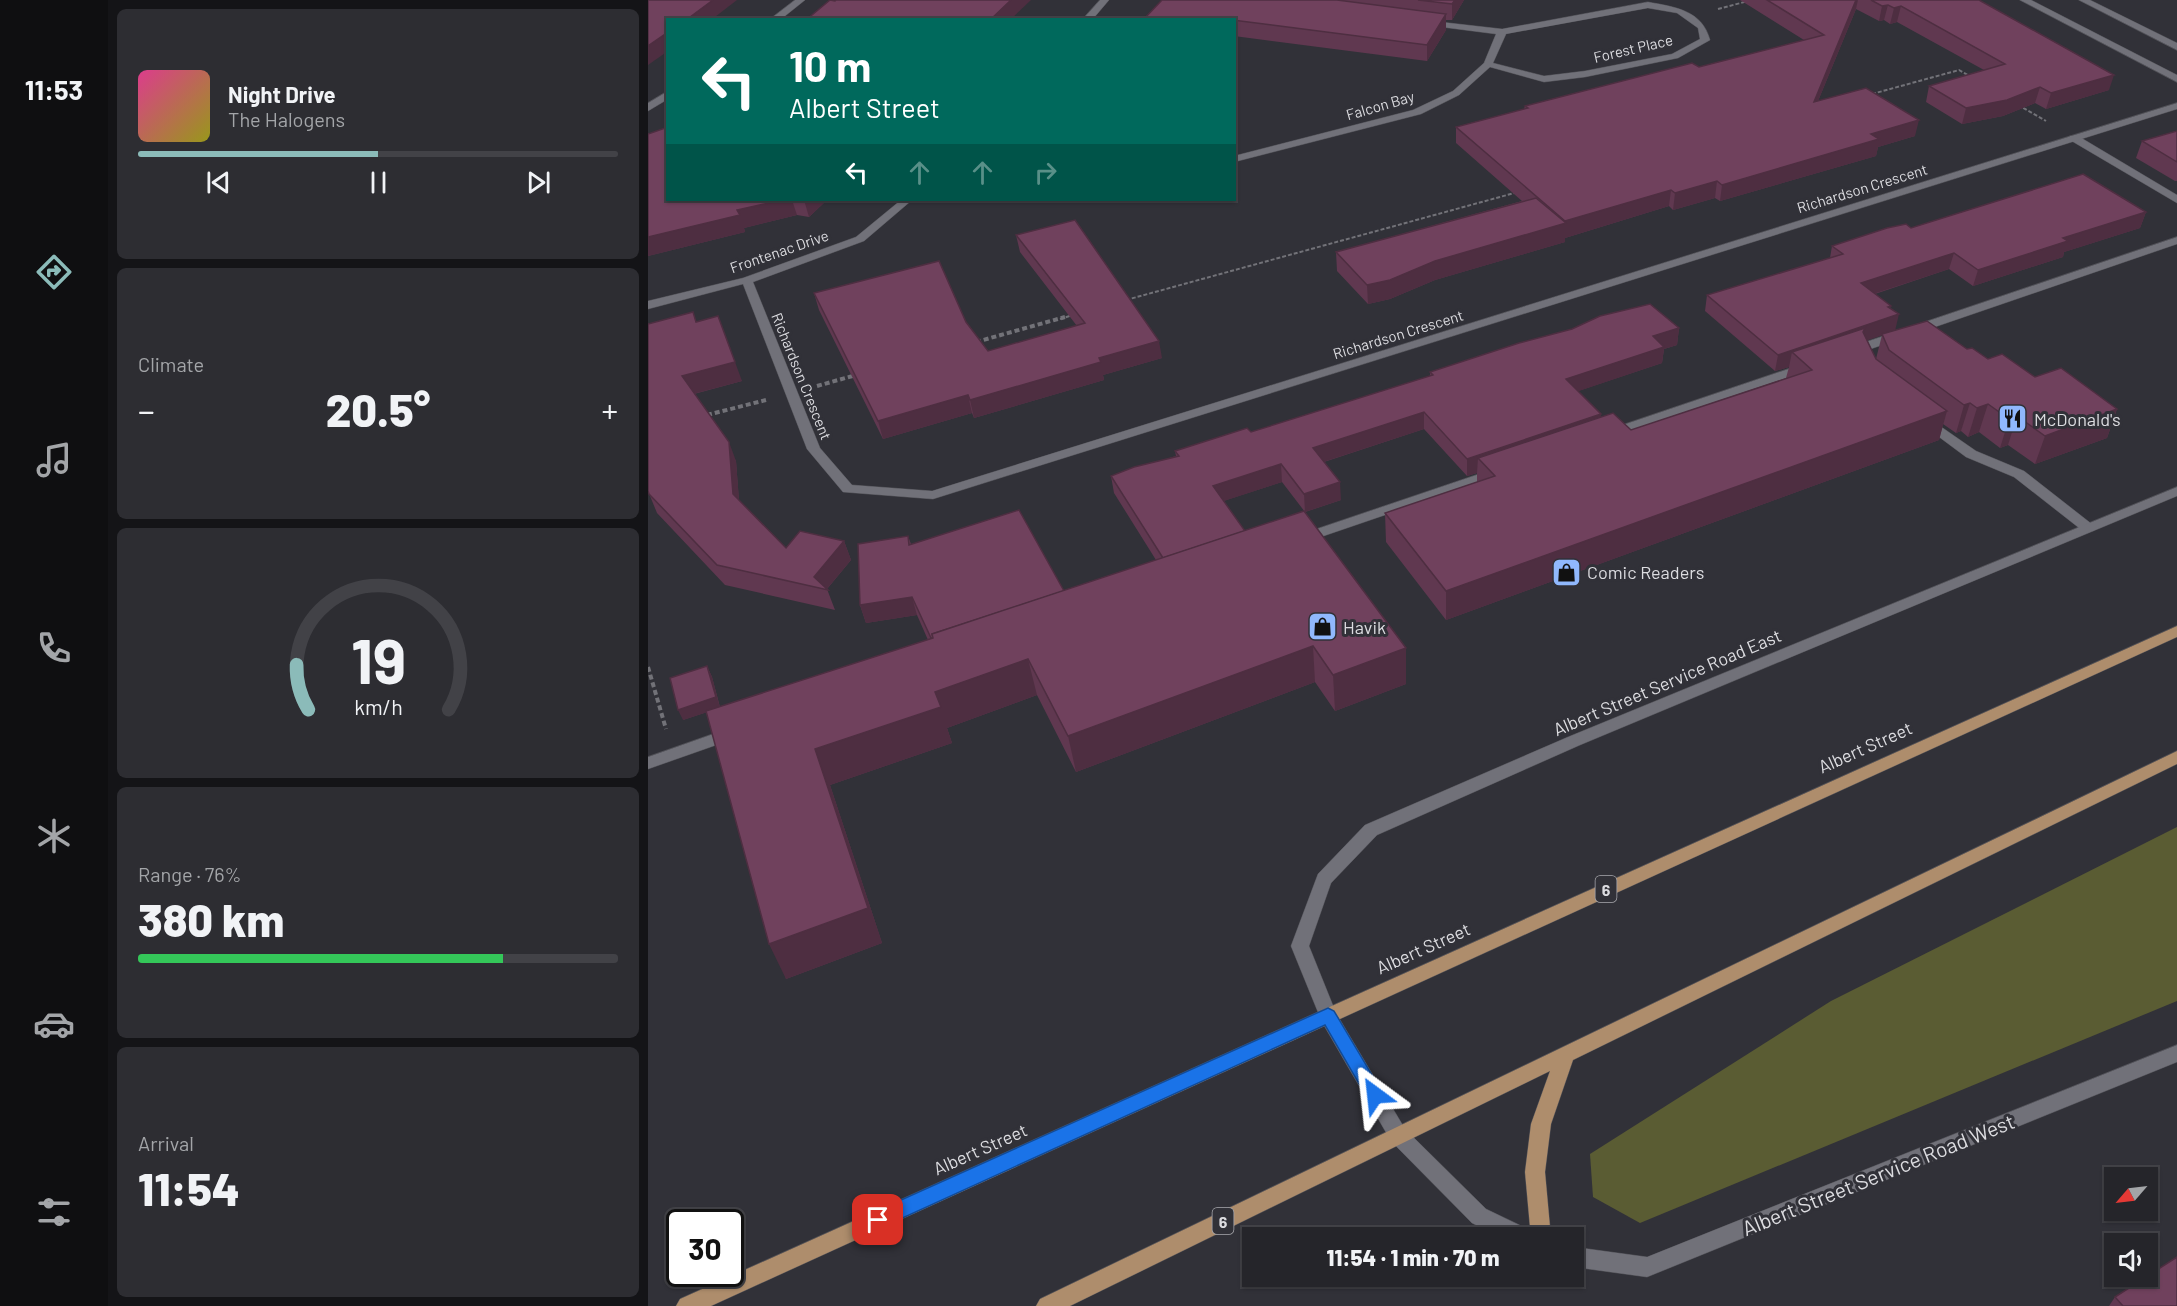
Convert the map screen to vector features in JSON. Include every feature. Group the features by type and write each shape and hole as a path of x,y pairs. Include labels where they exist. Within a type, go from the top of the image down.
{"main road":[{"name":"Albert Street","path":"687,1306 2177,631"},
{"name":"6","path":"1047,1306 2177,757"},
{"path":"1540,1227 1535,1172 1541,1124 1565,1055"}],"street":[{"path":"776,18 801,0"},
{"path":"1088,18 1105,0"},
{"path":"2024,0 2177,79"},
{"path":"2083,0 2177,48"},
{"name":"Forest Place","path":"1488,64 1544,79 1585,74 1674,56 1706,40 1702,27 1680,11 1648,5 1502,32"},
{"path":"1419,21 1502,32"},
{"name":"Falcon Bay","path":"1236,158 1417,112 1456,93 1488,64 1502,32"},
{"path":"648,108 666,95"},
{"name":"Richardson Crescent","path":"747,280 814,449 848,489 933,495 2177,106"},
{"path":"2074,138 2177,200"},
{"name":"Frontenac Drive","path":"648,305 747,280 860,239 905,201"},
{"path":"1599,438 2177,240"},
{"path":"1865,359 1933,338"},
{"path":"1909,408 1971,454 2019,474 2088,528"},
{"path":"1283,546 1509,468"},
{"name":"Albert Street Service Road East","path":"1398,1135 1328,1016 1300,945 1324,879 1371,830 1574,741 2177,491"},
{"path":"648,762 752,727"},
{"name":"Albert Street Service Road West","path":"1584,1259 1647,1268 2177,1053"},
{"path":"1398,1135 1479,1216 1502,1227"}],"path":[{"path":"1866,96 1959,70 1978,81"},
{"path":"2016,104 2074,138"},
{"path":"1126,300 1520,192"},
{"path":"976,342 1080,313"},
{"path":"703,416 861,374"},
{"path":"648,667 673,754"}],"green space":[{"path":"2177,827 2177,1001 1640,1223 1593,1197 1590,1154 1831,1001"}],"building":[{"path":"648,0 713,0 689,18 666,18 666,33 648,46"},
{"path":"830,0 1011,0 992,18 808,18"},
{"path":"1162,0 1337,0 1446,14 1427,45 1236,20 1236,18 1145,18"},
{"path":"1418,0 1455,0 1452,4"},
{"path":"1767,0 1856,0 1814,102 1866,88 1919,120 1871,134 1879,139 1722,185 1717,181 1675,193 1671,190 1565,221 1456,127 1528,108 1525,106 1692,63 1699,67 1824,35"},
{"path":"1871,0 1979,0 2114,75 2051,93 2040,87 2007,100 1966,108 1929,86 2005,64 1901,6 1894,8 1888,5 1882,6"},
{"path":"666,128 666,201 778,201 737,210 740,215 648,237 648,134"},
{"path":"2177,131 2177,162 2142,141"},
{"path":"2083,174 2146,212 2063,238 2068,241 1978,270 1954,253 1861,283 1899,314 1778,355 1707,295 1843,254 1832,246 1887,228 1906,224 1911,228"},
{"path":"1536,198 1566,223 1435,261 1390,280 1367,285 1336,252"},
{"path":"1075,220 1159,341 1099,358 1101,362 970,400 968,395 878,421 814,293 939,261 966,322 988,351 1085,323 1016,235"},
{"path":"1650,304 1679,328 1653,336 1664,347 1566,379 1601,414 1467,459 1424,412 1313,448 1340,482 1304,494 1281,464 1213,486 1245,531 1163,558 1111,476 1134,467 1179,456 1175,451 1247,428 1251,432 1433,375 1430,372 1519,343 1572,329 1600,316"},
{"path":"693,312 696,322 718,316 735,362 682,376 729,442 733,494 786,548 800,531 844,541 814,577 828,590 717,565 649,494 648,324"},
{"path":"1927,321 1967,349 1972,348 1988,359 2002,354 2035,377 2061,368 2117,409 2045,436 2017,416 2009,419 1988,404 1977,408 1970,403 1964,405 1889,350 1882,334"},
{"path":"1865,328 1863,332 1876,359 1947,411 1446,591 1385,513 1495,476 1478,458 1613,413 1631,430 1812,370 1792,352"},
{"path":"1019,510 1064,591 932,634 933,638 912,597 860,605 858,544 908,536 909,545"},
{"path":"1304,511 1406,648 1333,675 1313,646 1068,736 1028,659 935,692 941,707 815,749 868,908 769,944 706,711 933,638 932,634"},
{"path":"707,666 716,697 678,710 670,678"},
{"path":"2177,1257 2177,1306 2123,1306 2115,1297 2130,1287 2158,1287 2158,1269"}],"place":[{"name":"McDonald's","path":"2013,419"},
{"name":"Comic Readers","path":"1566,572"},
{"name":"Havik","path":"1322,627"}],"route":[{"path":"878,1220 1328,1016 1375,1095"}]}
